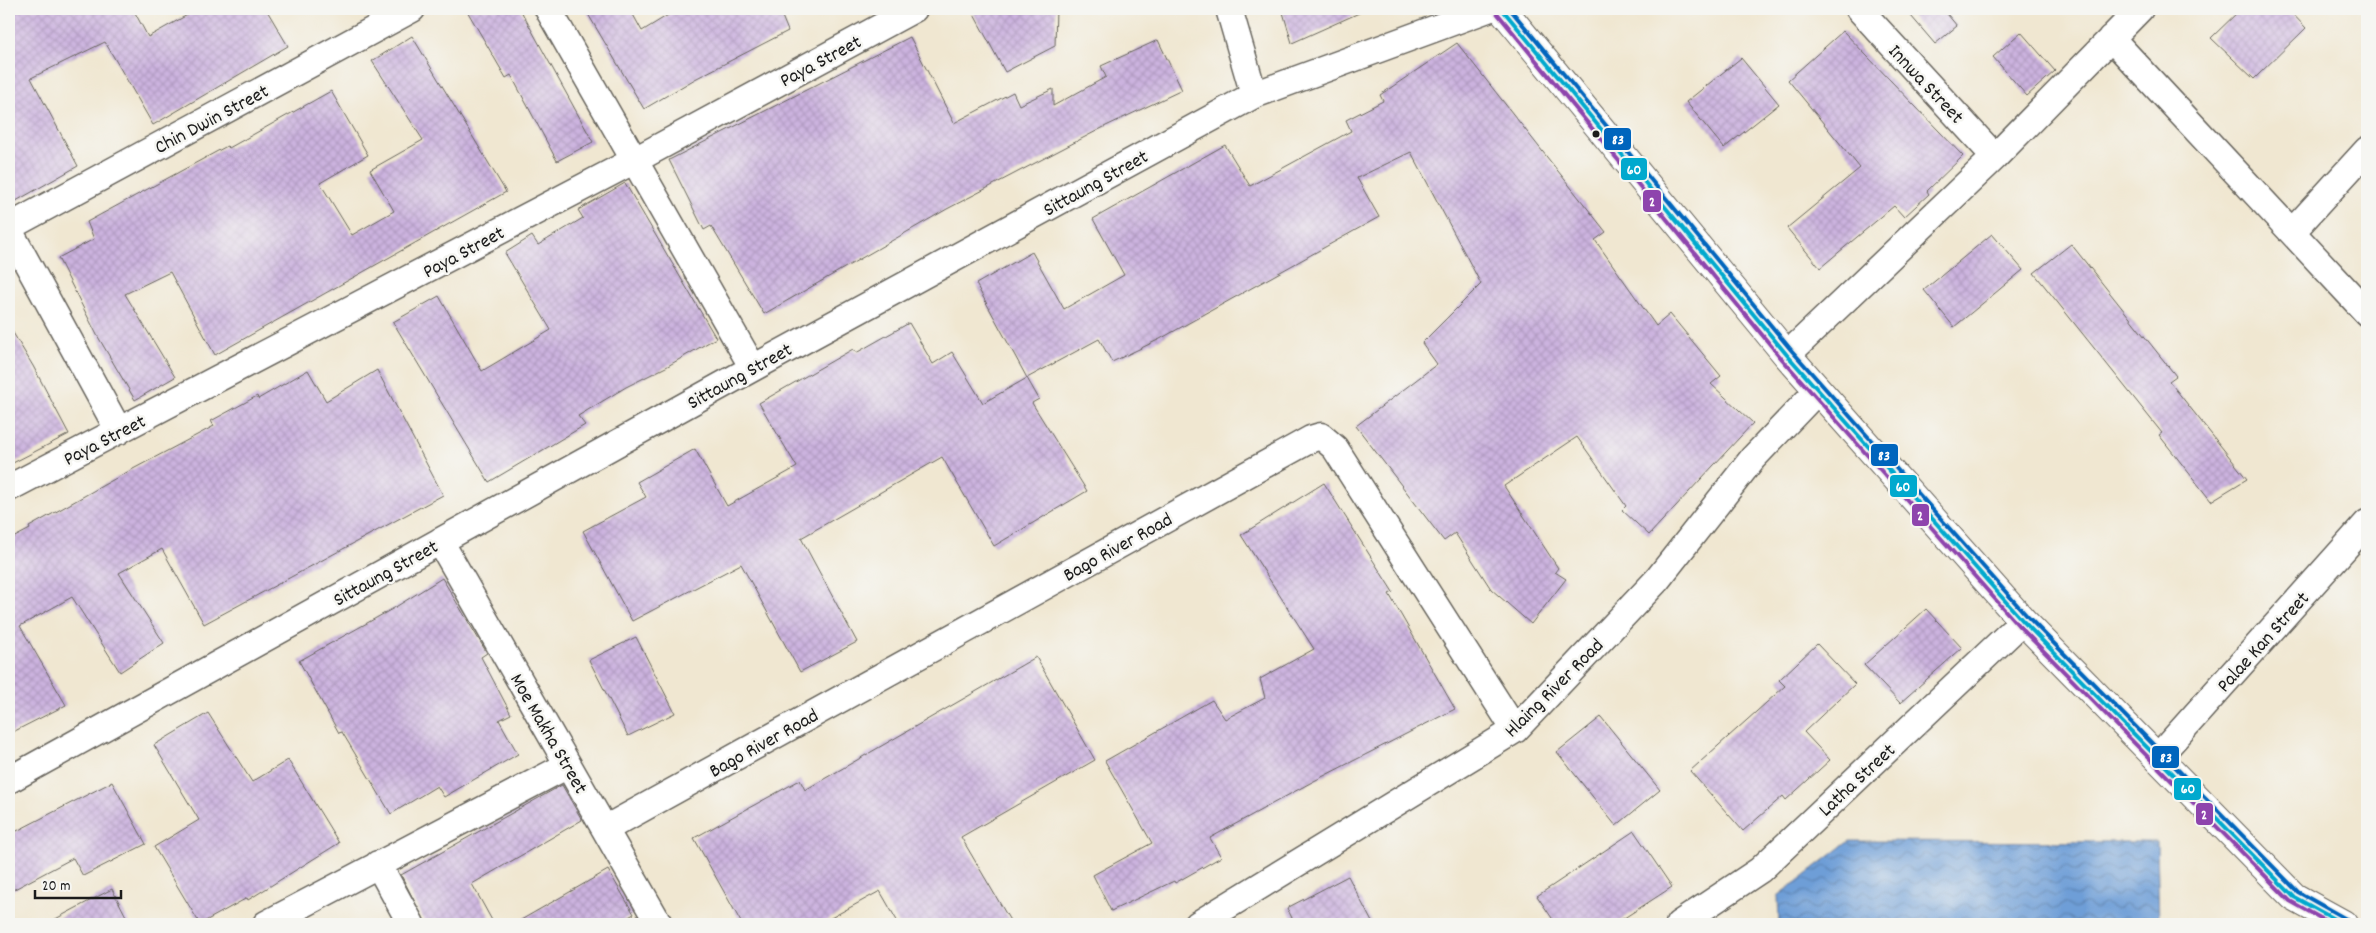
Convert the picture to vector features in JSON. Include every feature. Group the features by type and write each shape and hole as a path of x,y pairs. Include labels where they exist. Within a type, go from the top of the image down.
{"main road":[{"path":"1502,9 1787,355 2023,621 2294,897 2343,924"}],"street":[{"name":"Chin Dwin Street","path":"9,228 412,9"},
{"path":"548,9 753,368"},
{"name":"Paya Street","path":"9,488 635,160 914,9"},
{"path":"1229,9 1254,95"},
{"name":"Sittaung Street","path":"9,780 753,368 1254,95 1488,9"},
{"name":"Innwa Street","path":"1859,9 1995,157"},
{"path":"1787,355 1995,157 2140,9"},
{"path":"2111,38 2367,313"},
{"path":"2292,232 2367,150"},
{"path":"9,228 119,431"},
{"name":"Hlaing River Road","path":"1198,924 1515,730 1657,580 1753,458 1818,390"},
{"name":"Bago River Road","path":"605,829 1311,439 1321,436 1335,448 1515,730"},
{"name":"Palae Kan Street","path":"2157,758 2367,523"},
{"name":"Moe Makha Street","path":"440,541 659,924"},
{"name":"Latha Street","path":"1679,924 1760,870 2023,621"},
{"path":"266,924 568,765"},
{"path":"378,864 411,924"}],"water":[{"path":"1849,841 2157,842 2159,924 1779,924 1778,896"}],"building":[{"path":"9,9 133,9 148,37 198,9 266,9 288,46 153,125 105,42 31,78 78,166 16,201 9,188"},
{"path":"466,9 520,9 593,142 557,161 511,75 506,78"},
{"path":"585,9 630,9 642,31 678,9 779,9 788,31 695,79 644,109"},
{"path":"971,9 1056,9 1055,46 1005,72"},
{"path":"1282,9 1368,9 1292,43"},
{"path":"1905,9 1943,9 1957,26 1935,44"},
{"path":"2241,9 2288,9 2306,28 2254,79 2211,38"},
{"path":"1843,31 1963,156 1927,191 1929,194 1904,217 1894,206 1820,268 1787,228 1860,168 1788,80"},
{"path":"2021,32 2055,71 2027,96 1993,57"},
{"path":"412,36 506,192 215,355 170,272 125,294 175,377 135,400 97,335 58,258 94,239 87,222 227,146 229,148 331,91 368,155 320,183 352,235 394,211 370,170 423,140 372,61"},
{"path":"910,37 954,123 1013,92 1019,105 1053,89 1053,106 1106,77 1101,66 1158,40 1182,90 1106,126 947,209 764,314 711,226 704,230 669,160"},
{"path":"1457,43 1606,232 1595,240 1656,326 1670,314 1721,376 1711,384 1753,423 1649,535 1622,510 1626,506 1577,437 1504,486 1558,568 1555,572 1566,579 1531,624 1491,589 1455,533 1444,541 1356,426 1437,364 1422,343 1481,284 1411,152 1357,178 1379,217 1160,339 1112,362 1099,339 1027,378 976,284 1032,252 1064,309 1124,275 1093,219 1225,145 1250,186 1351,131 1346,120 1383,101 1380,95"},
{"path":"1741,58 1779,104 1724,148 1686,102"},
{"path":"625,183 716,338 666,367 626,387 578,416 585,425 489,482 393,322 439,296 482,371 551,330 505,253 532,236 538,245 583,218 578,210"},
{"path":"1992,234 2023,270 1954,327 1924,290"},
{"path":"2071,244 2176,376 2169,381 2247,479 2211,501 2159,435 2162,433 2034,273"},
{"path":"909,323 933,364 952,352 983,403 1027,378 1039,399 1032,403 1087,491 994,546 942,457 801,538 857,642 800,672 741,564 632,621 583,531 646,497 637,482 695,449 727,506 797,467 759,403 853,349 856,353"},
{"path":"9,326 33,366 69,434 9,465"},
{"path":"308,370 326,401 377,370 443,495 204,624 162,549 119,573 164,643 120,672 72,597 20,626 66,705 9,734 9,540 118,477 214,426 211,421 257,396 258,399"},
{"path":"1324,483 1393,592 1389,594 1455,709 1312,782 1210,838 1221,857 1175,883 1174,881 1111,911 1093,875 1152,843 1105,761 1212,700 1225,719 1265,698 1260,679 1314,649 1241,535"},
{"path":"442,578 487,653 481,657 511,714 499,720 518,754 444,797 437,786 391,814 342,732 339,733 299,661 394,608"},
{"path":"1926,609 1962,648 1900,703 1864,665"},
{"path":"636,637 675,713 628,736 589,660"},
{"path":"1817,644 1855,684 1804,732 1830,760 1786,800 1783,796 1743,831 1690,771 1785,686 1779,680"},
{"path":"1036,657 1095,760 961,837 1012,924 899,924 880,891 820,924 742,924 694,838 800,780 805,790"},
{"path":"208,713 252,782 288,760 339,843 248,900 247,898 200,924 154,847 199,820 154,745"},
{"path":"1601,717 1660,790 1616,826 1557,752"},
{"path":"112,782 146,844 83,876 73,858 9,892 9,835"},
{"path":"562,785 582,820 472,884 494,924 426,924 401,875"},
{"path":"1634,831 1672,887 1615,924 1556,924 1537,896"},
{"path":"608,870 634,914 616,924 514,924"},
{"path":"1348,876 1373,924 1295,924 1287,908"},
{"path":"112,889 130,924 46,924"}],"transit line":[{"name":"60","path":"1502,9 1787,355 2023,621 2294,897 2343,924"},
{"name":"83","path":"1510,9 1792,351 2028,617 2298,892 2346,919"},
{"name":"2","path":"1497,13 1782,359 2018,625 2290,901 2331,924"}]}
